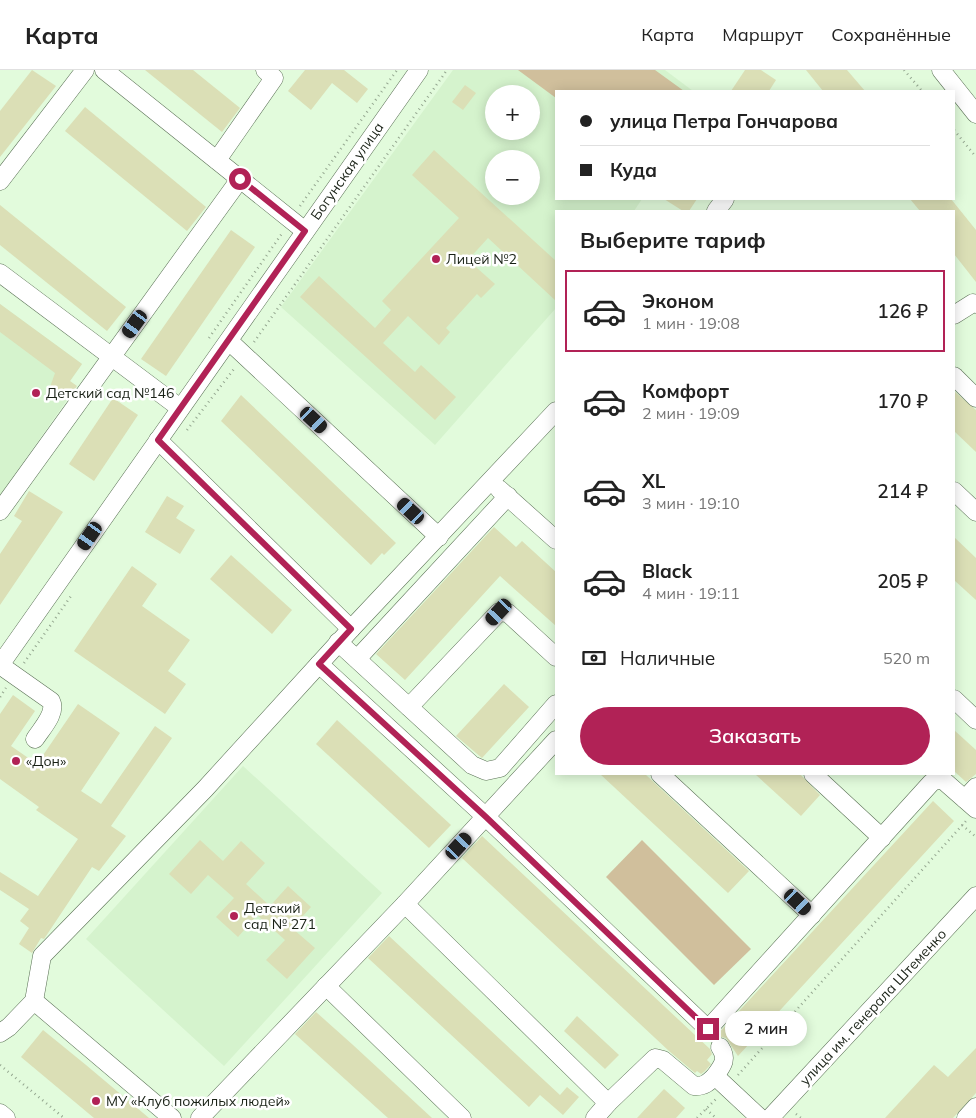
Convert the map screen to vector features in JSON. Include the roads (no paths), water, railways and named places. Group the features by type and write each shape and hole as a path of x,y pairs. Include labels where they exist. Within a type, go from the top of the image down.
{"street":[{"path":"0,181 85,70"},
{"path":"104,70 305,231"},
{"path":"217,160 274,78 265,70"},
{"name":"Богунская улица","path":"0,665 164,446 180,408 419,70"},
{"path":"941,70 976,114"},
{"path":"0,511 240,179"},
{"path":"0,273 180,408"},
{"path":"955,314 976,304"},
{"path":"229,341 439,537"},
{"path":"955,377 976,398"},
{"path":"0,1033 10,1027 34,1001 42,956 205,789 338,642 492,482 555,411"},
{"path":"164,446 351,629"},
{"path":"492,482 555,539"},
{"path":"955,492 976,512"},
{"path":"357,659 508,496"},
{"path":"409,707 499,612 508,613 555,656"},
{"path":"338,642 472,765 486,771 500,768 555,705"},
{"path":"319,664 486,817 714,1038 723,1052 724,1064 721,1081"},
{"path":"0,665 51,700 54,706 52,714 35,739"},
{"path":"955,700 976,720"},
{"path":"206,1116 555,741"},
{"path":"661,775 812,915"},
{"path":"814,775 882,838"},
{"path":"714,1038 812,915 937,779 944,780 973,801"},
{"name":"улица им. генерала Штеменко","path":"770,1118 976,896"},
{"path":"405,904 608,1102"},
{"path":"326,986 462,1118"},
{"path":"34,1001 172,1118"},
{"path":"594,1118 608,1102 655,1058 663,1060 694,1086 721,1081"},
{"path":"721,1081 760,1118"},
{"path":"966,1118 976,1107"},
{"path":"0,1113 6,1118"}],"place":[{"name":"Лицей №2","path":"436,259"},
{"name":"Детский сад №146","path":"36,393"},
{"name":"«Дон»","path":"16,761"},
{"name":"Детский сад № 271","path":"234,916"},
{"name":"МУ «Клуб пожилых людей»","path":"96,1101"}]}
